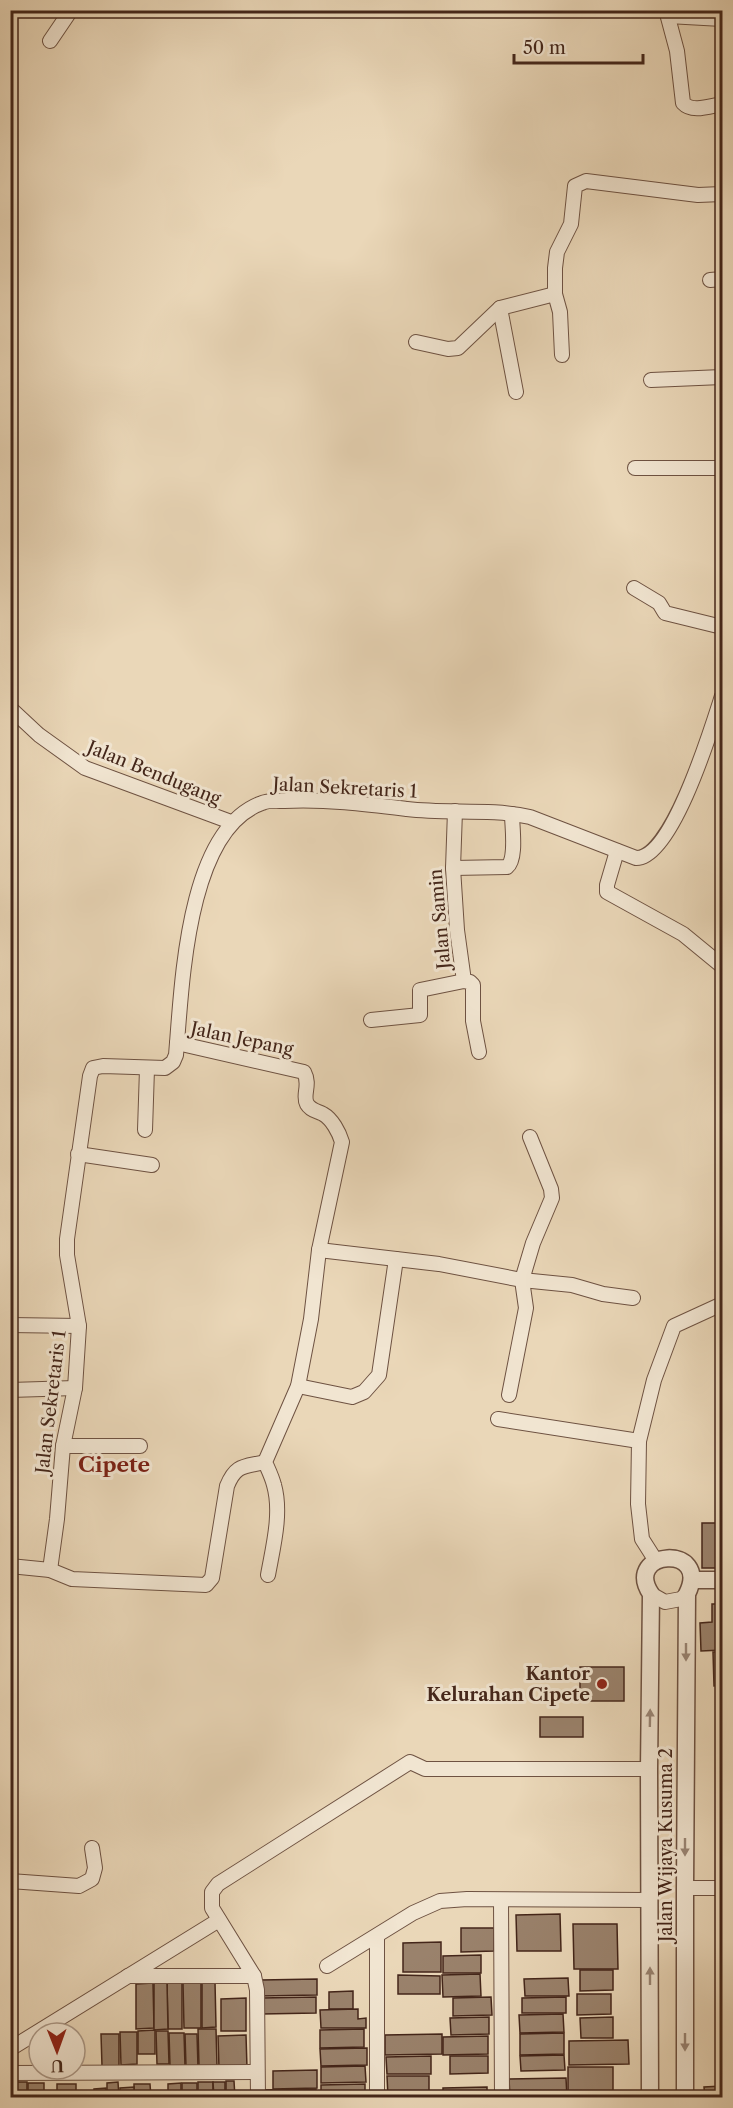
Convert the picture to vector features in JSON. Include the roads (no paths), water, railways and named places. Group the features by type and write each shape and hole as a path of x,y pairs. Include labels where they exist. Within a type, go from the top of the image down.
{"street":[{"path":"50,41 71,10"},
{"path":"723,19 667,13 677,51 682,103 695,109 723,104"},
{"path":"562,355 560,312 555,294 557,252 571,224 573,191 577,184 586,181 698,195 723,194"},
{"path":"416,342 448,349 458,348 500,308 555,294"},
{"path":"500,308 516,392"},
{"path":"651,380 723,377"},
{"path":"635,468 723,468"},
{"path":"634,588 659,603 665,613 723,627"},
{"name":"Jalan Sekretaris 1","path":"50,1570 63,1446 75,1388 79,1326 67,1255 67,1239 90,1076 93,1068 103,1066 147,1069 170,1066 176,1055 184,951 198,890 208,862 231,822 263,802 301,800 358,803 411,810 512,814 530,818 636,858 642,858 653,851 666,836 687,793 723,696"},
{"name":"Jalan Bendugang","path":"10,708 39,735 85,768 231,822"},
{"path":"708,739 723,743"},
{"name":"Jalan Samin","path":"455,811 453,868 457,930 464,981 470,982 473,986 473,1022 479,1052"},
{"path":"453,868 511,865 513,856 512,814"},
{"path":"617,851 607,892 683,934 723,966"},
{"path":"371,1020 420,1015 420,990 464,981"},
{"name":"Jalan Jepang","path":"177,1043 299,1069 304,1072 308,1078 306,1099 308,1105 311,1109 326,1115 339,1133 342,1142 319,1250"},
{"path":"145,1130 147,1069"},
{"path":"509,1395 526,1308 522,1280 533,1243 552,1198 551,1189 530,1137"},
{"path":"78,1154 152,1165"},
{"path":"268,1575 276,1525 277,1500 266,1462 298,1386 311,1319 319,1250 439,1264 522,1280 572,1285 603,1294 633,1298"},
{"path":"298,1386 352,1397 364,1392 379,1375 396,1259"},
{"path":"651,1594 665,1602 681,1599 689,1587 687,1566 678,1559 667,1557 656,1561 642,1539 638,1504 639,1441 654,1380 674,1326 723,1304"},
{"path":"10,1325 79,1326"},
{"path":"10,1389 75,1388"},
{"path":"498,1419 639,1441"},
{"path":"63,1446 140,1446"},
{"path":"10,1566 50,1570 72,1580 206,1585 212,1578 227,1486 232,1473 238,1468 266,1462"},
{"name":"Jalan Wijaya Kusuma 2","path":"650,2097 651,1594 646,1577 648,1570 656,1561"},
{"path":"689,1587 723,1580"},
{"name":"Jalan Wijaya Kusuma 2","path":"686,2097 685,1888 689,1587"},
{"path":"258,2097 257,1990 254,1977 212,1908 210,1900 212,1892 218,1884 410,1762 425,1768 649,1769"},
{"path":"10,1881 79,1886 92,1879 95,1868 93,1848"},
{"path":"685,1888 723,1888"},
{"path":"501,1900 501,2097"},
{"path":"327,1965 413,1913 440,1901 649,1900"},
{"path":"10,2049 219,1920"},
{"path":"377,1936 377,2097"},
{"path":"126,1976 254,1977"},
{"path":"10,2073 257,2072"}],"place":[{"name":"Kantor Kelurahan Cipete","path":"602,1684"}],"district":[{"name":"Cipete","path":"114,1465"}]}
